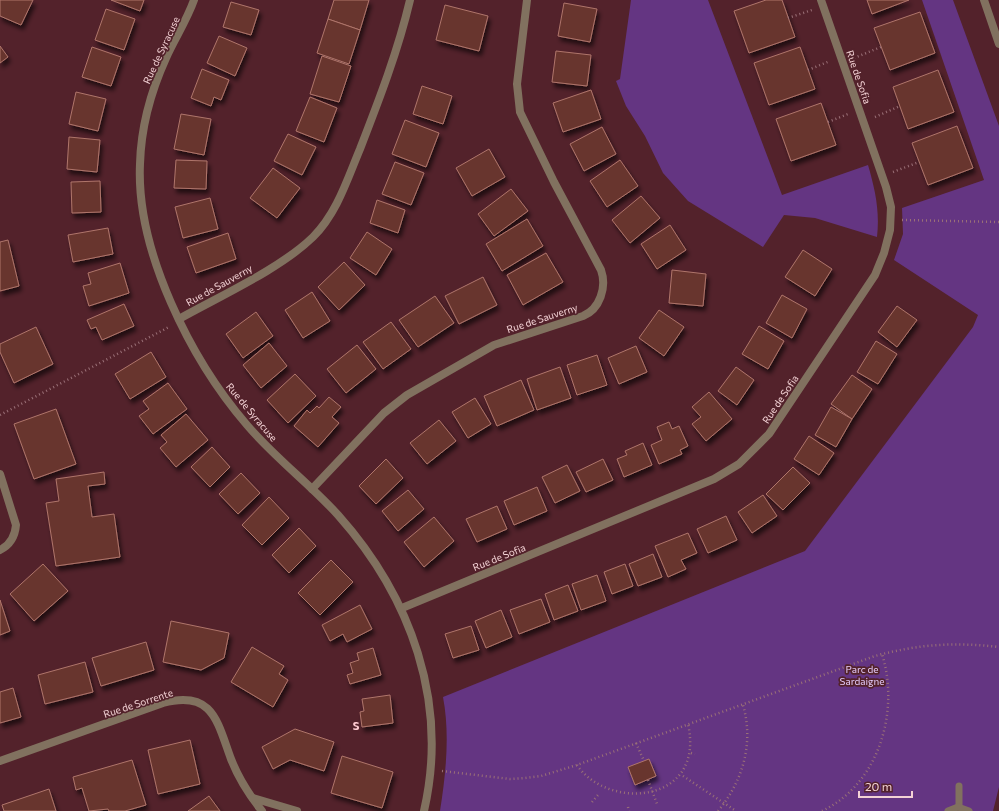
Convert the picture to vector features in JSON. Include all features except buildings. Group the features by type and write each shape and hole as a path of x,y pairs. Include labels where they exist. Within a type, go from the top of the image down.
{"street":[{"name":"Rue de Syracuse","path":"194,0 153,89 144,124 140,164 141,204 146,226 160,274 179,319 203,365 238,415 267,447 312,489 356,536 382,573 402,608 416,647 428,694 431,750 429,785 424,811"},
{"name":"Rue de Sauverny","path":"179,319 284,260 311,239 329,217 347,182 379,100 399,45 410,0"},
{"name":"Rue de Sauverny","path":"312,489 384,412 407,395 488,348 505,341 583,316 593,310 598,302 603,285 601,270 529,133 518,106 517,76 527,0"},
{"path":"984,0 999,44"},
{"name":"Rue de Sofia","path":"402,608 694,489 728,471 749,455 777,422 860,298 878,268 887,245 891,217 890,202 883,176 822,3"},
{"path":"0,474 16,525 10,543 0,550"},
{"name":"Rue de Sorrente","path":"0,761 163,703 187,699 203,705 216,717 238,774 262,811"},
{"path":"253,798 297,811"}],"lane":[{"path":"959,786 959,807"},
{"path":"948,811 959,807 969,811"}],"path":[{"path":"788,18 822,3"},
{"path":"808,70 882,47"},
{"path":"864,122 900,106"},
{"path":"828,122 860,110"},
{"path":"883,176 919,162"},
{"path":"902,220 999,222"},
{"path":"0,415 169,327"},
{"path":"443,771 510,779 541,776 576,765 882,654 897,650 939,644 958,643 999,647"},
{"path":"822,811 854,787 875,755 882,738 887,719 889,699 888,682 882,654"},
{"path":"718,811 724,804 740,776 747,752 748,724 743,705"},
{"path":"681,780 691,753 692,743 688,724"},
{"path":"636,743 644,761"},
{"path":"691,753 695,754"},
{"path":"576,765 581,775"},
{"path":"683,776 736,811"},
{"path":"648,780 657,803"},
{"path":"592,802 597,794 603,799"},
{"path":"657,803 661,798"},
{"path":"651,803 657,803"},
{"path":"624,806 636,806"},
{"path":"628,807 629,811"}],"green space":[{"path":"631,0 708,0 782,195 868,165 876,200 878,218 877,237 815,218 784,215 763,247 688,201 663,173 645,136 626,106 616,81 620,79"},
{"name":"Parc de Sardaigne","path":"922,0 953,0 999,126 999,787 993,811 440,811 447,739 443,697 805,551 973,327 978,315 894,260 903,234 902,208 984,180"}],"district":[{"name":"S","path":"356,725"}]}
